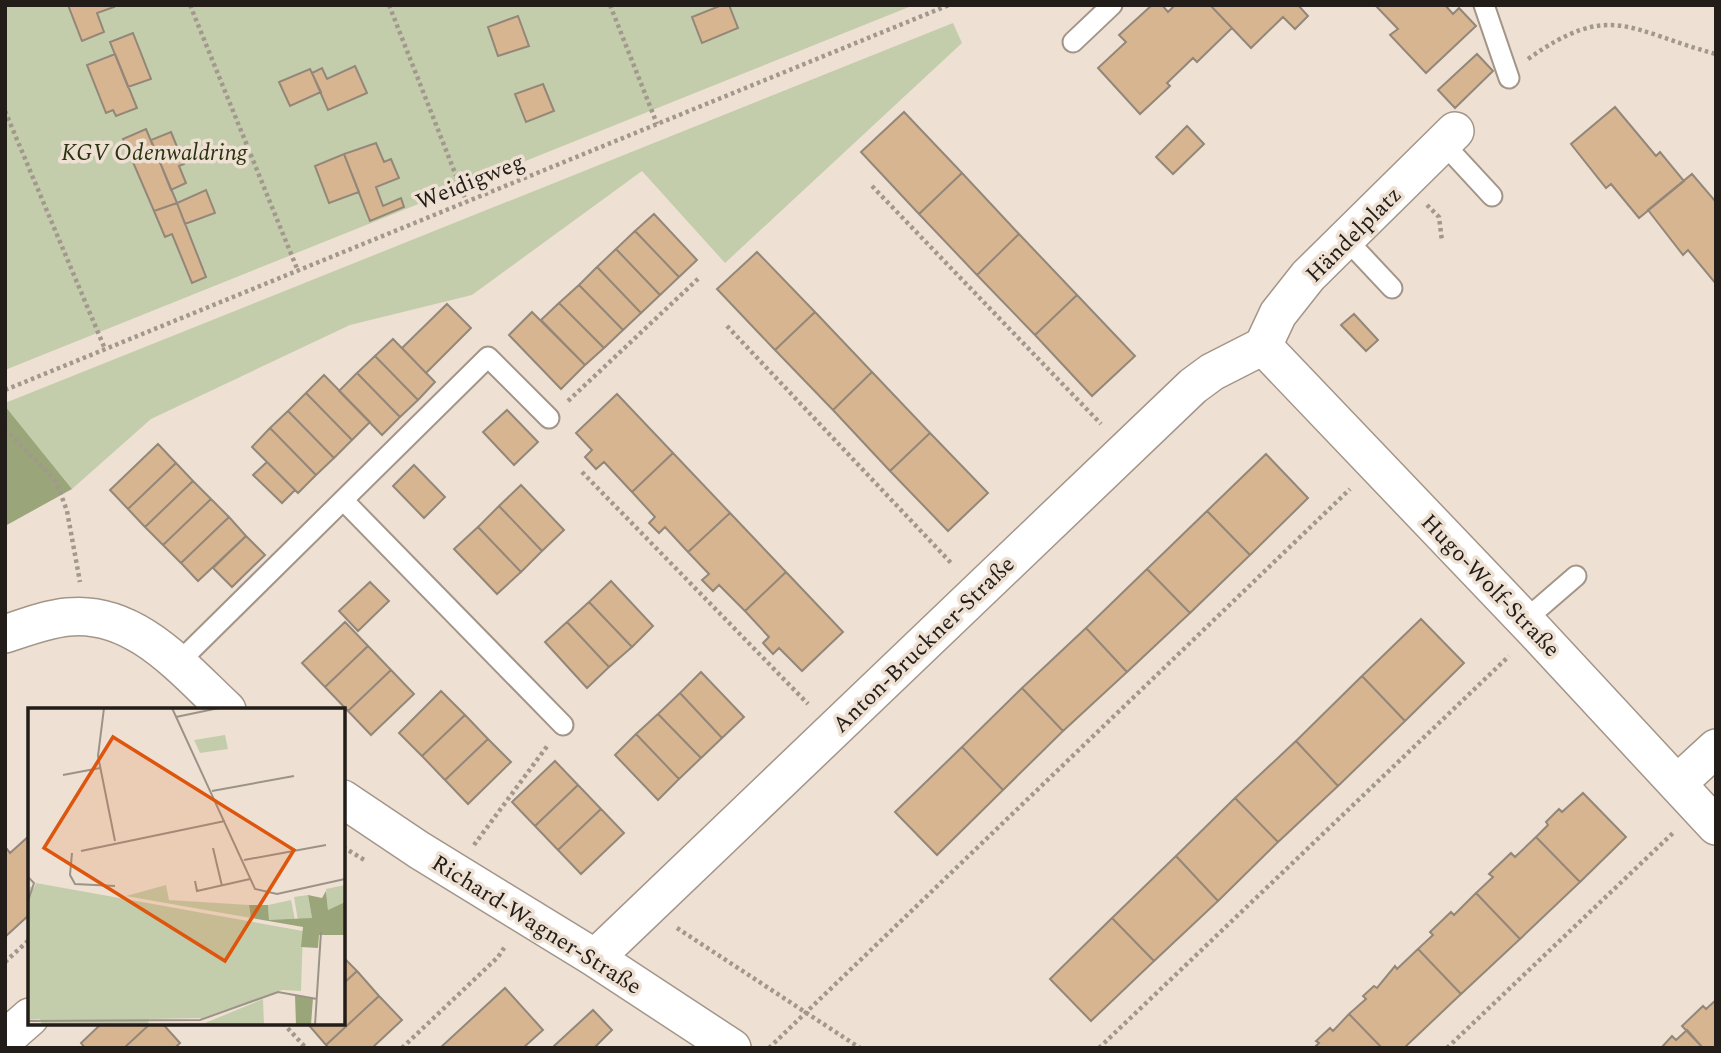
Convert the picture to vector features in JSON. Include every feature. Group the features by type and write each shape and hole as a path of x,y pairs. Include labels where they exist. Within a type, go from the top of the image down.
{"street":[{"name":"Händelplatz","path":"1263,346 1278,314 1293,295 1449,137"},
{"name":"Anton-Bruckner-Straße","path":"595,958 1193,386 1212,372 1263,346"},
{"name":"Hugo-Wolf-Straße","path":"1263,346 1698,806"},
{"path":"5,634 49,620 70,617 87,617 128,628 145,637 225,708"},
{"path":"1698,806 1716,748"},
{"name":"Richard-Wagner-Straße","path":"345,800 732,1048"},
{"path":"5,1039 28,1019"}],"lane":[{"path":"1073,42 1112,5"},
{"path":"1484,5 1509,78"},
{"path":"1449,137 1492,196"},
{"path":"1346,239 1392,288"},
{"path":"177,664 488,357 549,418"},
{"path":"343,500 563,725"},
{"path":"1530,626 1576,576"}],"path":[{"path":"190,5 298,271"},
{"path":"389,5 466,201"},
{"path":"610,5 657,124"},
{"name":"Weidigweg","path":"5,390 949,5"},
{"path":"1637,23 1716,54"},
{"path":"1509,78 1554,35"},
{"path":"5,111 105,349"},
{"path":"872,186 1126,450"},
{"path":"1427,204 1439,217 1442,242"},
{"path":"549,418 700,277"},
{"path":"727,326 978,591"},
{"path":"5,429 56,481 66,511 87,617"},
{"path":"769,1048 1376,465"},
{"path":"582,472 833,730"},
{"path":"1099,1048 1530,626"},
{"path":"454,871 563,725"},
{"path":"1447,1048 1698,806"},
{"path":"647,908 860,1048"},
{"path":"402,1048 498,957 526,916"},
{"path":"5,962 28,941"},
{"path":"285,1025 306,1048"}],"green space":[{"name":"KGV Odenwaldring","path":"5,5 914,5 5,370"},
{"path":"953,23 962,43 725,263 642,171 472,295 350,325 151,419 72,489 5,406 5,403"},
{"path":"5,406 72,489 5,526"}],"building":[{"path":"68,5 114,7 97,13 104,32 82,41"},
{"path":"722,5 729,5 738,28 702,43 692,17"},
{"path":"1152,5 1162,5 1168,12 1175,5 1210,5 1232,28 1197,62 1193,58 1167,83 1170,86 1140,114 1098,68 1126,42 1119,35"},
{"path":"1210,5 1298,5 1308,16 1295,29 1283,17 1251,48"},
{"path":"1375,5 1445,5 1453,14 1459,8 1476,26 1426,73 1390,35 1398,29"},
{"path":"518,16 529,46 498,56 488,27"},
{"path":"133,33 151,79 128,87 110,42"},
{"path":"115,54 137,108 116,116 113,110 106,113 87,65"},
{"path":"1477,54 1493,71 1455,108 1438,90"},
{"path":"355,66 367,93 328,110 312,73 322,68 327,79"},
{"path":"310,69 321,92 290,106 279,82"},
{"path":"543,84 554,111 526,122 515,94"},
{"path":"1615,107 1656,156 1660,152 1684,181 1639,218 1611,184 1606,188 1571,144"},
{"path":"904,112 962,173 919,214 861,152"},
{"path":"1187,126 1204,144 1173,174 1156,157"},
{"path":"146,129 177,203 154,211 123,139"},
{"path":"171,132 184,164 179,166 186,183 171,190 151,140"},
{"path":"376,143 384,162 391,159 399,178 376,187 383,206 401,198 404,207 370,221 344,154"},
{"path":"344,154 359,192 329,203 315,166"},
{"path":"962,173 1019,234 977,275 919,214"},
{"path":"1692,174 1716,202 1716,284 1688,250 1683,255 1648,210"},
{"path":"206,190 215,213 185,224 177,203"},
{"path":"177,203 206,277 192,283 172,234 165,237 154,211"},
{"path":"654,214 697,260 679,277 635,231"},
{"path":"635,231 679,277 660,295 616,249"},
{"path":"1019,234 1077,295 1035,335 977,275"},
{"path":"616,249 660,295 641,313 597,267"},
{"path":"757,252 815,312 775,350 717,289"},
{"path":"597,267 641,313 623,330 579,285"},
{"path":"579,285 623,330 604,348 559,303"},
{"path":"1077,295 1135,356 1092,396 1035,335"},
{"path":"559,303 604,348 585,365 541,320"},
{"path":"447,304 471,328 426,373 402,348"},
{"path":"532,312 585,365 561,389 509,335"},
{"path":"815,312 872,372 833,410 775,350"},
{"path":"1354,314 1378,340 1366,351 1341,325"},
{"path":"393,339 435,382 418,400 375,356"},
{"path":"375,356 418,400 400,417 357,373"},
{"path":"872,372 930,433 890,471 833,410"},
{"path":"357,373 400,417 382,435 339,391"},
{"path":"324,375 370,422 352,440 306,393"},
{"path":"306,393 352,440 334,458 288,411"},
{"path":"617,394 673,453 632,492 604,462 596,469 585,457 592,450 576,433"},
{"path":"507,410 538,442 514,465 483,432"},
{"path":"288,411 334,458 316,475 270,428"},
{"path":"270,428 316,475 298,493 252,447"},
{"path":"930,433 988,493 948,531 890,471"},
{"path":"158,444 176,463 128,509 110,490"},
{"path":"673,453 730,513 688,552 665,527 659,533 649,523 655,517 632,492"},
{"path":"1266,454 1308,498 1250,555 1207,511"},
{"path":"267,462 295,490 282,503 253,475"},
{"path":"176,463 193,481 145,527 128,509"},
{"path":"414,465 445,497 424,518 393,486"},
{"path":"193,481 211,499 163,545 145,527"},
{"path":"521,485 564,530 542,551 499,506"},
{"path":"211,499 229,517 181,563 163,545"},
{"path":"499,506 542,551 521,572 478,527"},
{"path":"1207,511 1250,555 1190,613 1147,569"},
{"path":"730,513 786,572 745,611 719,585 713,591 702,580 709,574 688,552"},
{"path":"229,517 246,536 198,581 181,563"},
{"path":"478,527 521,572 497,594 454,549"},
{"path":"246,536 265,555 232,587 213,568"},
{"path":"1147,569 1190,613 1127,672 1086,628"},
{"path":"786,572 843,632 802,671 779,648 773,654 763,643 769,637 745,611"},
{"path":"611,581 653,626 632,647 589,602"},
{"path":"370,582 389,601 358,631 339,611"},
{"path":"589,602 632,647 609,667 567,622"},
{"path":"1421,619 1464,663 1405,721 1362,676"},
{"path":"345,622 368,646 325,687 302,663"},
{"path":"567,622 609,667 587,688 545,642"},
{"path":"1086,628 1127,672 1063,731 1022,688"},
{"path":"368,646 391,670 348,711 325,687"},
{"path":"391,670 414,694 371,735 348,711"},
{"path":"701,672 744,717 722,738 680,693"},
{"path":"1362,676 1405,721 1338,786 1296,741"},
{"path":"1022,688 1063,731 1003,790 962,747"},
{"path":"441,691 465,715 422,756 399,733"},
{"path":"680,693 722,738 701,758 658,714"},
{"path":"658,714 701,758 679,779 636,734"},
{"path":"465,715 488,739 445,780 422,756"},
{"path":"636,734 679,779 658,800 615,755"},
{"path":"488,739 511,762 468,804 445,780"},
{"path":"1296,741 1338,786 1278,842 1235,798"},
{"path":"962,747 1003,790 937,855 895,812"},
{"path":"555,761 578,785 535,826 512,802"},
{"path":"578,785 601,809 558,850 535,826"},
{"path":"1583,793 1626,837 1580,882 1536,837 1559,809 1562,812"},
{"path":"1235,798 1278,842 1218,901 1176,856"},
{"path":"601,809 624,833 581,874 558,850"},
{"path":"28,837 28,916 5,937 5,850 10,853"},
{"path":"1536,837 1580,882 1520,939 1476,893 1493,877 1489,874 1511,853 1515,857"},
{"path":"1176,856 1218,901 1154,961 1112,918"},
{"path":"1476,893 1520,939 1461,994 1418,949 1433,935 1430,932 1451,912 1454,915"},
{"path":"1112,918 1154,961 1091,1021 1050,979"},
{"path":"1418,949 1461,994 1404,1048 1382,1048 1349,1014 1366,999 1363,996 1374,986 1377,988 1395,966 1397,969"},
{"path":"345,959 357,971 345,982"},
{"path":"357,971 379,996 326,1045 309,1025 345,1025 345,982"},
{"path":"505,988 543,1030 523,1048 440,1048"},
{"path":"379,996 402,1020 372,1048 329,1048 326,1045"},
{"path":"1716,1000 1716,1048 1703,1048 1682,1026 1703,1006 1706,1009"},
{"path":"593,1010 612,1030 594,1048 555,1048 554,1046"},
{"path":"1349,1014 1382,1048 1314,1048 1319,1043 1316,1041 1330,1028 1333,1031"},
{"path":"100,1025 149,1025 124,1048 85,1048 81,1043"},
{"path":"149,1025 164,1025 180,1043 175,1048 124,1048"},
{"path":"1687,1030 1703,1048 1661,1048 1672,1036 1676,1040"}]}
